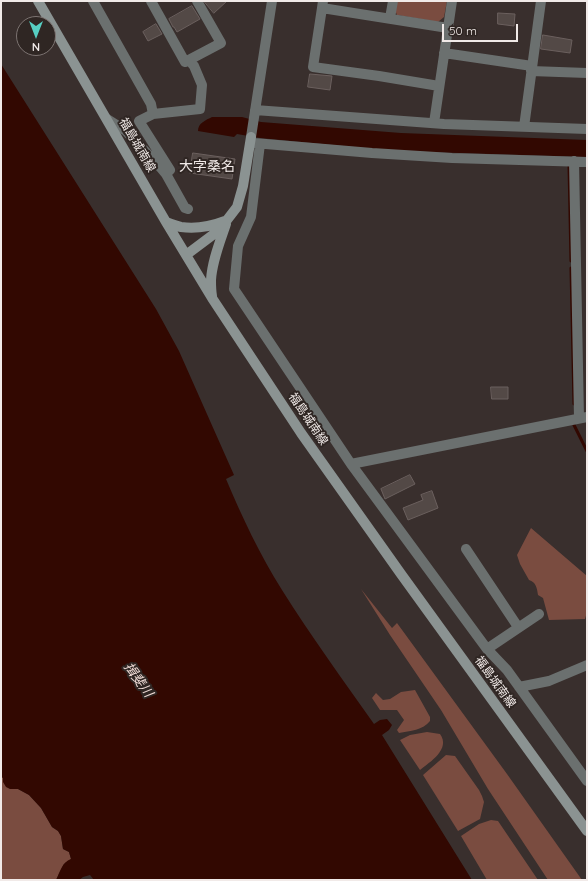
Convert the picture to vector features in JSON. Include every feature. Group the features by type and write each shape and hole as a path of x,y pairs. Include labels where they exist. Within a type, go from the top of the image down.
{"main road":[{"name":"福島城南線","path":"38,1 166,222 212,298 310,446 400,574 587,831"},
{"path":"186,255 214,234 237,207 243,186 251,140"},
{"path":"166,222 180,227 199,227 216,224 227,220"},
{"path":"212,298 211,279 214,263 227,220"}],"street":[{"path":"93,1 151,104 153,114"},
{"path":"151,1 185,62 221,43 197,1"},
{"path":"272,1 251,140 260,144 445,158 587,162"},
{"path":"390,18 393,1"},
{"path":"434,124 452,1"},
{"path":"524,128 541,1"},
{"path":"439,86 313,67 321,3 390,18 448,28"},
{"path":"444,53 531,69 587,73"},
{"path":"166,174 170,170 139,121 153,114 200,108 202,85 194,66 189,60"},
{"path":"255,110 434,124 587,129"},
{"path":"107,119 126,131 161,168 166,174 185,208 188,209"},
{"path":"260,144 251,217 238,246 234,289 351,464 487,649 519,687 587,781"},
{"path":"351,464 583,418 574,162"},
{"path":"466,550 518,628"},
{"path":"487,649 539,614"},
{"path":"519,687 549,681 587,665"}],"shaded area":[{"path":"396,1 447,1 444,17 438,22 397,15 395,10"},
{"path":"531,528 587,576 587,612 585,619 549,620 543,598 538,595 536,586 529,580 517,555"},
{"path":"361,589 392,628 397,623 582,880 548,880 488,789 441,710"},
{"path":"415,690 430,717 430,721 420,728 399,733 397,730 404,720 397,710 380,710 372,698 376,693 383,700 390,699 401,692"},
{"path":"427,732 440,734 443,740 443,745 438,755 420,770 400,740 410,735"},
{"path":"446,755 455,756 479,790 484,802 480,819 458,831 423,775"},
{"path":"1,777 3,777 10,789 18,789 29,795 41,808 52,827 58,831 61,836 63,849 69,852 71,859 64,864 56,880 1,880"},
{"path":"491,820 498,821 538,880 487,880 461,836 479,824"}],"water":[{"name":"揖斐川","path":"1,64 156,309 179,351 234,475 226,479 252,536 274,577 316,641 374,724 380,720 387,719 392,725 389,730 382,735 472,880 94,880 90,875 79,880 56,880 65,862 71,859 69,852 63,849 61,836 58,831 52,827 41,808 29,795 18,789 10,789 6,787 3,782 3,778 1,777"},
{"path":"212,117 242,117 261,122 401,133 587,140 587,157 396,151 260,138 237,134 234,137 198,131 201,124"}],"building":[{"path":"204,1 227,1 214,13"},
{"path":"192,6 200,19 177,32 169,19"},
{"path":"498,13 515,14 514,26 498,24"},
{"path":"156,24 162,34 148,41 143,32"},
{"path":"543,35 572,40 570,53 541,49"},
{"path":"310,74 332,76 330,90 308,87"},
{"path":"193,153 235,159 232,179 190,173"},
{"path":"491,387 508,387 508,399 492,399"},
{"path":"410,475 415,484 385,499 381,489"},
{"path":"432,491 438,508 408,520 403,508 423,500 421,495"}],"waterway":[{"path":"569,165 571,261"},
{"path":"571,268 574,404"},
{"path":"574,425 587,451"}],"district":[{"name":"大字桑名","path":"207,167"}]}
